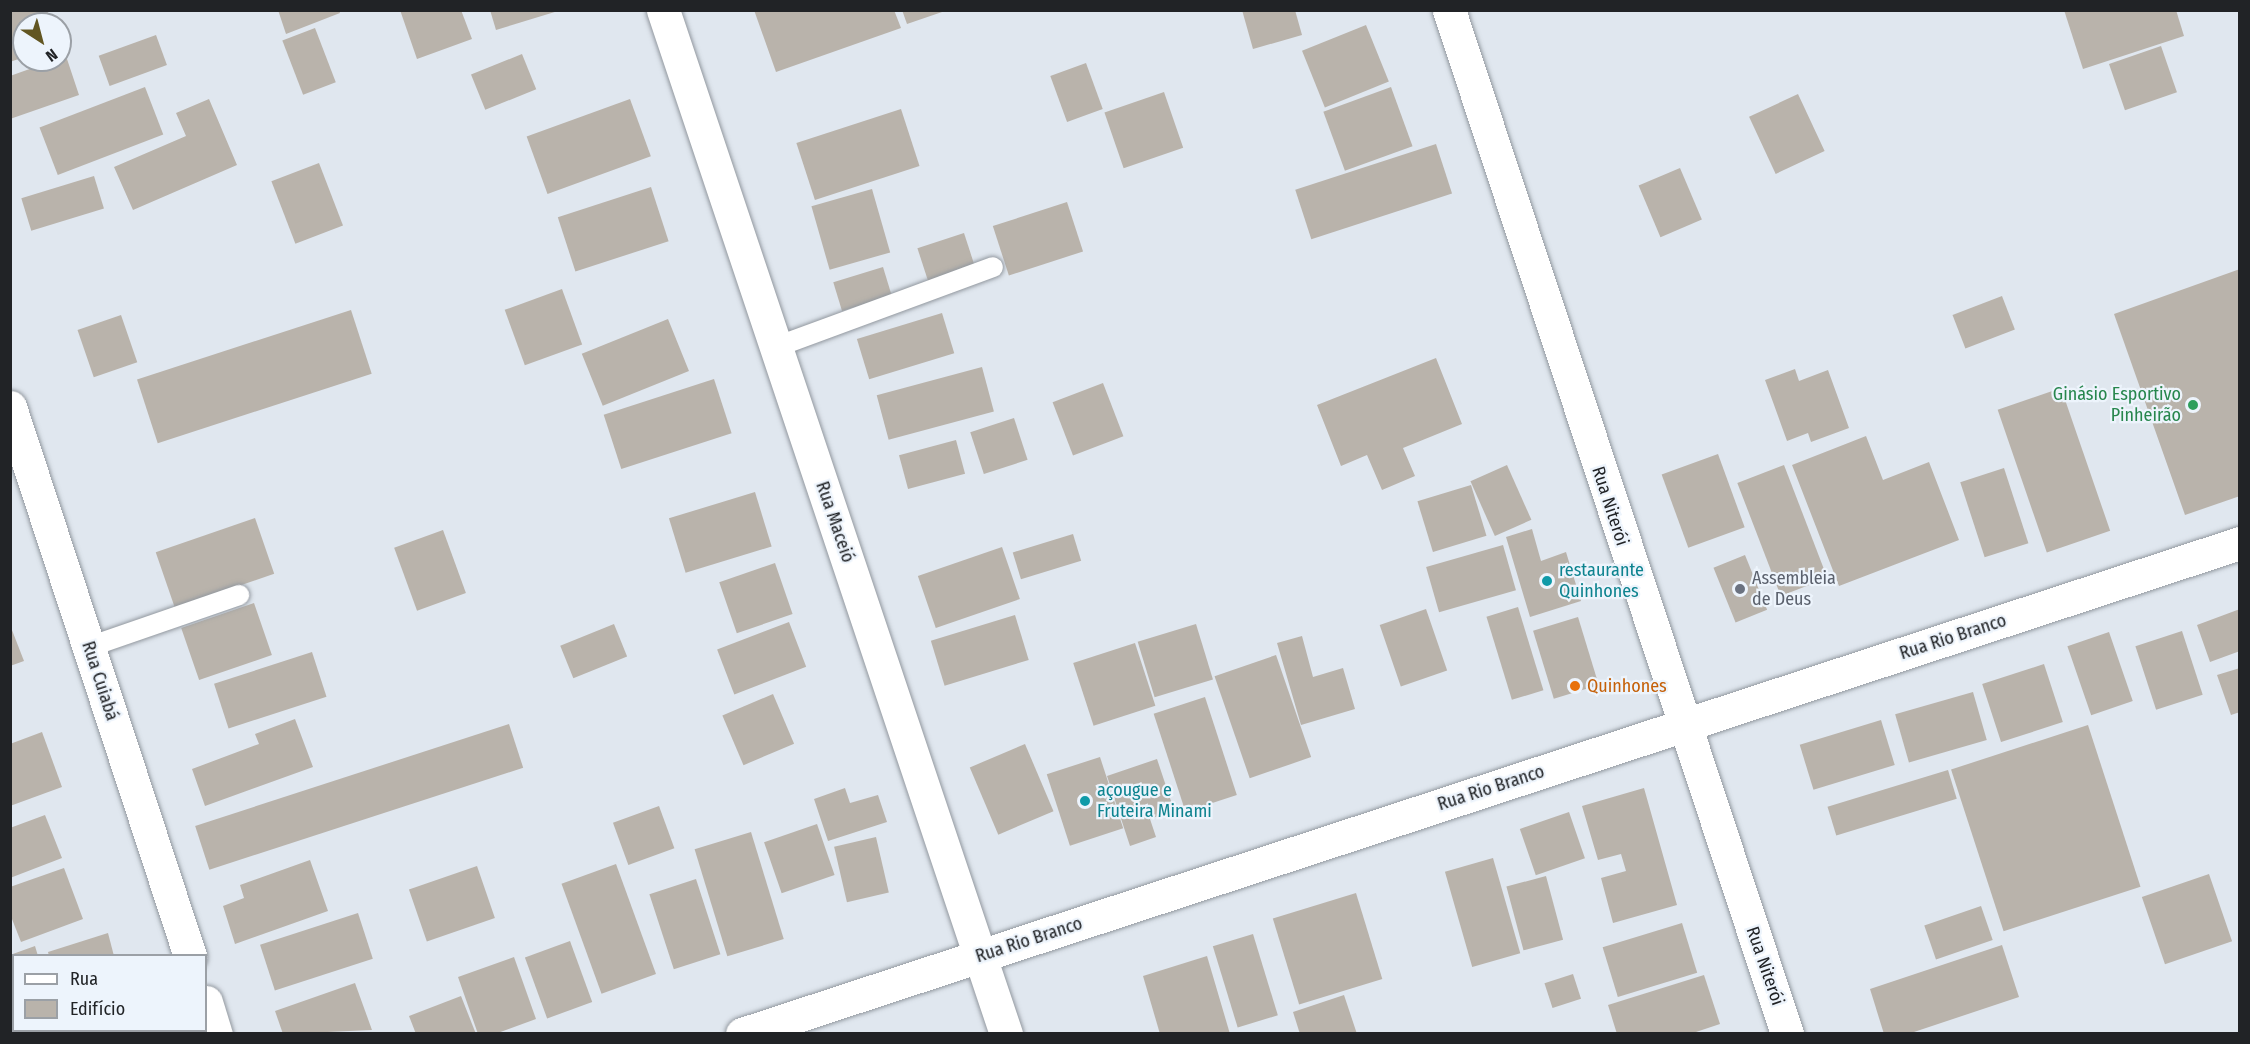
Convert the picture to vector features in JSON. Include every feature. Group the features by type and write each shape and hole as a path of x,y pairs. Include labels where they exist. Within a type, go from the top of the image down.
{"street":[{"name":"Rua Maceió","path":"663,10 1005,1034"},
{"name":"Rua Niterói","path":"1449,10 1683,726 1787,1034"},
{"name":"Rua Cuiabá","path":"10,407 189,954"},
{"name":"Rua Rio Branco","path":"742,1034 2240,543"},
{"path":"207,1005 216,1034"}],"lane":[{"path":"776,346 993,267"},
{"path":"89,647 239,594"}],"building":[{"path":"10,10 47,10 48,12 12,12 12,61 10,62"},
{"path":"278,10 339,10 340,13 286,34"},
{"path":"400,10 461,10 472,39 417,59"},
{"path":"490,10 558,10 558,11 496,30"},
{"path":"754,10 894,10 901,28 776,72"},
{"path":"902,10 945,10 945,11 907,24"},
{"path":"1242,10 1295,10 1302,35 1253,49"},
{"path":"2064,10 2176,10 2184,36 2083,69"},
{"path":"1366,25 1389,82 1325,107 1302,51"},
{"path":"315,28 336,82 303,95 282,41"},
{"path":"156,35 167,65 110,86 99,56"},
{"path":"2161,46 2177,92 2125,110 2109,64"},
{"path":"522,54 536,89 485,110 471,75"},
{"path":"1086,63 1103,109 1067,122 1050,76"},
{"path":"21,72 71,72 79,95 10,119 10,76"},
{"path":"145,87 163,135 58,175 40,127"},
{"path":"1391,87 1413,146 1345,171 1323,112"},
{"path":"1164,92 1183,148 1124,168 1104,113"},
{"path":"1798,94 1825,151 1776,174 1749,117"},
{"path":"209,99 237,165 133,210 114,167 186,136 176,113"},
{"path":"630,99 651,156 547,194 527,137"},
{"path":"901,109 920,166 815,200 796,143"},
{"path":"1436,144 1452,193 1311,239 1295,190"},
{"path":"319,163 343,226 295,244 271,181"},
{"path":"1680,168 1702,220 1660,237 1639,186"},
{"path":"94,176 104,209 31,231 21,198"},
{"path":"651,187 669,241 575,271 558,217"},
{"path":"872,189 890,252 830,270 811,206"},
{"path":"1067,202 1083,251 1009,276 993,226"},
{"path":"964,233 976,269 929,284 917,248"},
{"path":"883,267 892,296 842,311 833,282"},
{"name":"Ginásio Esportivo Pinheirão","path":"2240,269 2240,496 2185,515 2114,314"},
{"path":"562,289 582,344 525,365 505,310"},
{"path":"2002,296 2015,330 1965,349 1953,315"},
{"path":"351,310 372,374 158,443 137,380"},
{"path":"942,313 954,353 869,379 857,339"},
{"path":"121,315 137,362 94,377 78,330"},
{"path":"668,319 689,371 603,406 582,354"},
{"path":"1436,358 1462,424 1403,448 1415,476 1382,490 1367,455 1341,466 1317,405"},
{"path":"982,367 994,411 889,440 877,395"},
{"path":"1795,369 1799,381 1828,370 1849,428 1811,442 1808,433 1787,441 1765,380"},
{"path":"714,379 732,433 621,469 604,415"},
{"path":"1103,383 1123,436 1073,456 1053,402"},
{"path":"2061,388 2110,531 2047,553 1998,410"},
{"path":"1014,418 1028,460 984,474 970,432"},
{"path":"1866,436 1883,480 1929,462 1959,540 1839,586 1792,465"},
{"path":"956,440 965,474 908,489 899,455"},
{"path":"1718,454 1745,527 1688,548 1662,475"},
{"path":"1507,465 1531,520 1495,536 1470,481"},
{"path":"1784,465 1827,578 1781,596 1737,483"},
{"path":"2004,468 2028,543 1985,557 1960,482"},
{"path":"1471,485 1486,536 1433,552 1417,501"},
{"path":"755,492 772,547 686,573 669,518"},
{"path":"255,518 274,574 175,608 156,552"},
{"name":"restaurante Quinhones","path":"1532,529 1541,561 1566,552 1581,601 1530,617 1506,537"},
{"path":"443,530 466,593 417,611 394,548"},
{"path":"1073,534 1081,561 1021,579 1013,552"},
{"path":"1503,545 1516,590 1439,612 1426,567"},
{"path":"1002,547 1020,599 936,628 918,576"},
{"name":"Assembleia de Deus","path":"1745,555 1767,610 1736,622 1713,568"},
{"path":"775,563 793,614 737,633 719,582"},
{"path":"254,603 272,655 199,680 181,628"},
{"path":"1518,607 1543,690 1512,700 1486,617"},
{"path":"1426,609 1447,670 1401,686 1380,625"},
{"path":"2240,609 2240,651 2210,662 2197,625"},
{"path":"1015,615 1029,660 945,686 931,641"},
{"path":"1578,617 1599,685 1554,699 1533,631"},
{"path":"789,622 806,667 734,694 717,650"},
{"path":"614,624 627,656 573,678 560,646"},
{"path":"1196,624 1213,679 1155,697 1138,642"},
{"path":"10,625 24,661 10,666"},
{"path":"2182,631 2203,695 2156,710 2135,646"},
{"path":"2109,632 2133,701 2091,715 2067,646"},
{"path":"1302,636 1313,677 1343,668 1355,709 1301,725 1277,643"},
{"path":"1135,643 1155,706 1094,726 1073,663"},
{"path":"312,652 327,697 229,729 214,684"},
{"path":"1276,655 1311,757 1250,778 1215,676"},
{"path":"2044,664 2063,722 2001,742 1982,684"},
{"path":"2240,668 2240,712 2231,715 2217,675"},
{"path":"1973,692 1987,740 1909,762 1895,714"},
{"path":"773,694 794,744 743,765 722,715"},
{"path":"1205,697 1237,795 1185,812 1154,714"},
{"path":"295,719 313,767 205,806 192,769 259,744 255,734"},
{"path":"1881,720 1895,765 1813,790 1800,745"},
{"path":"509,724 523,768 209,870 195,826"},
{"path":"2088,725 2141,887 2004,931 1951,769"},
{"path":"42,732 62,787 10,806 10,744"},
{"path":"1025,744 1054,811 998,835 970,767"},
{"name":"açougue e Fruteira Minami","path":"1100,757 1123,828 1070,846 1047,774"},
{"path":"1157,759 1174,810 1150,819 1156,837 1130,846 1107,776"},
{"path":"1948,770 1957,799 1836,836 1828,807"},
{"path":"845,788 850,803 878,795 887,822 828,841 814,799"},
{"path":"1644,788 1677,905 1613,923 1601,878 1626,871 1621,854 1598,860 1582,806"},
{"path":"659,806 674,848 628,865 613,823"},
{"path":"1569,812 1585,858 1536,875 1520,829"},
{"path":"45,815 62,858 10,878 10,828"},
{"path":"817,824 835,875 782,893 764,842"},
{"path":"751,832 784,939 727,956 695,849"},
{"path":"876,837 889,893 847,902 834,847"},
{"path":"1493,858 1520,953 1472,967 1445,872"},
{"path":"310,860 328,911 235,944 223,906 244,898 240,885"},
{"path":"616,864 656,974 602,994 561,884"},
{"path":"477,866 495,918 427,941 409,889"},
{"path":"64,868 83,919 21,942 10,914 10,887"},
{"path":"2209,874 2232,941 2165,964 2142,897"},
{"path":"1546,876 1563,940 1523,950 1506,887"},
{"path":"696,879 720,954 674,969 649,894"},
{"path":"1356,893 1382,979 1299,1005 1273,918"},
{"path":"1981,906 1993,940 1936,960 1924,926"},
{"path":"358,913 373,959 275,990 260,945"},
{"path":"1682,923 1697,973 1618,997 1603,947"},
{"path":"108,933 113,954 48,954 48,952"},
{"path":"1253,934 1278,1015 1238,1028 1213,946"},
{"path":"570,941 592,1002 547,1018 525,957"},
{"path":"2002,945 2019,997 1908,1034 1884,1034 1870,989"},
{"path":"35,946 37,954 13,954"},
{"path":"12,954 10,1003 10,955"},
{"path":"1207,956 1230,1034 1160,1034 1143,976"},
{"path":"514,957 536,1019 495,1034 478,1034 458,977"},
{"path":"1573,974 1581,999 1553,1008 1544,983"},
{"path":"1704,975 1720,1024 1690,1034 1617,1034 1608,1005"},
{"path":"355,983 372,1030 283,1034 275,1011"},
{"path":"1344,995 1357,1034 1300,1034 1293,1012"},
{"path":"461,996 476,1034 416,1034 409,1016"},
{"path":"36,1032 117,1032 117,1034 36,1034"}],"place":[{"name":"Ginásio Esportivo Pinheirão","path":"2193,405"},
{"name":"restaurante Quinhones","path":"1547,581"},
{"name":"Assembleia de Deus","path":"1740,589"},
{"name":"Quinhones","path":"1575,686"},
{"name":"açougue e Fruteira Minami","path":"1085,801"}]}
